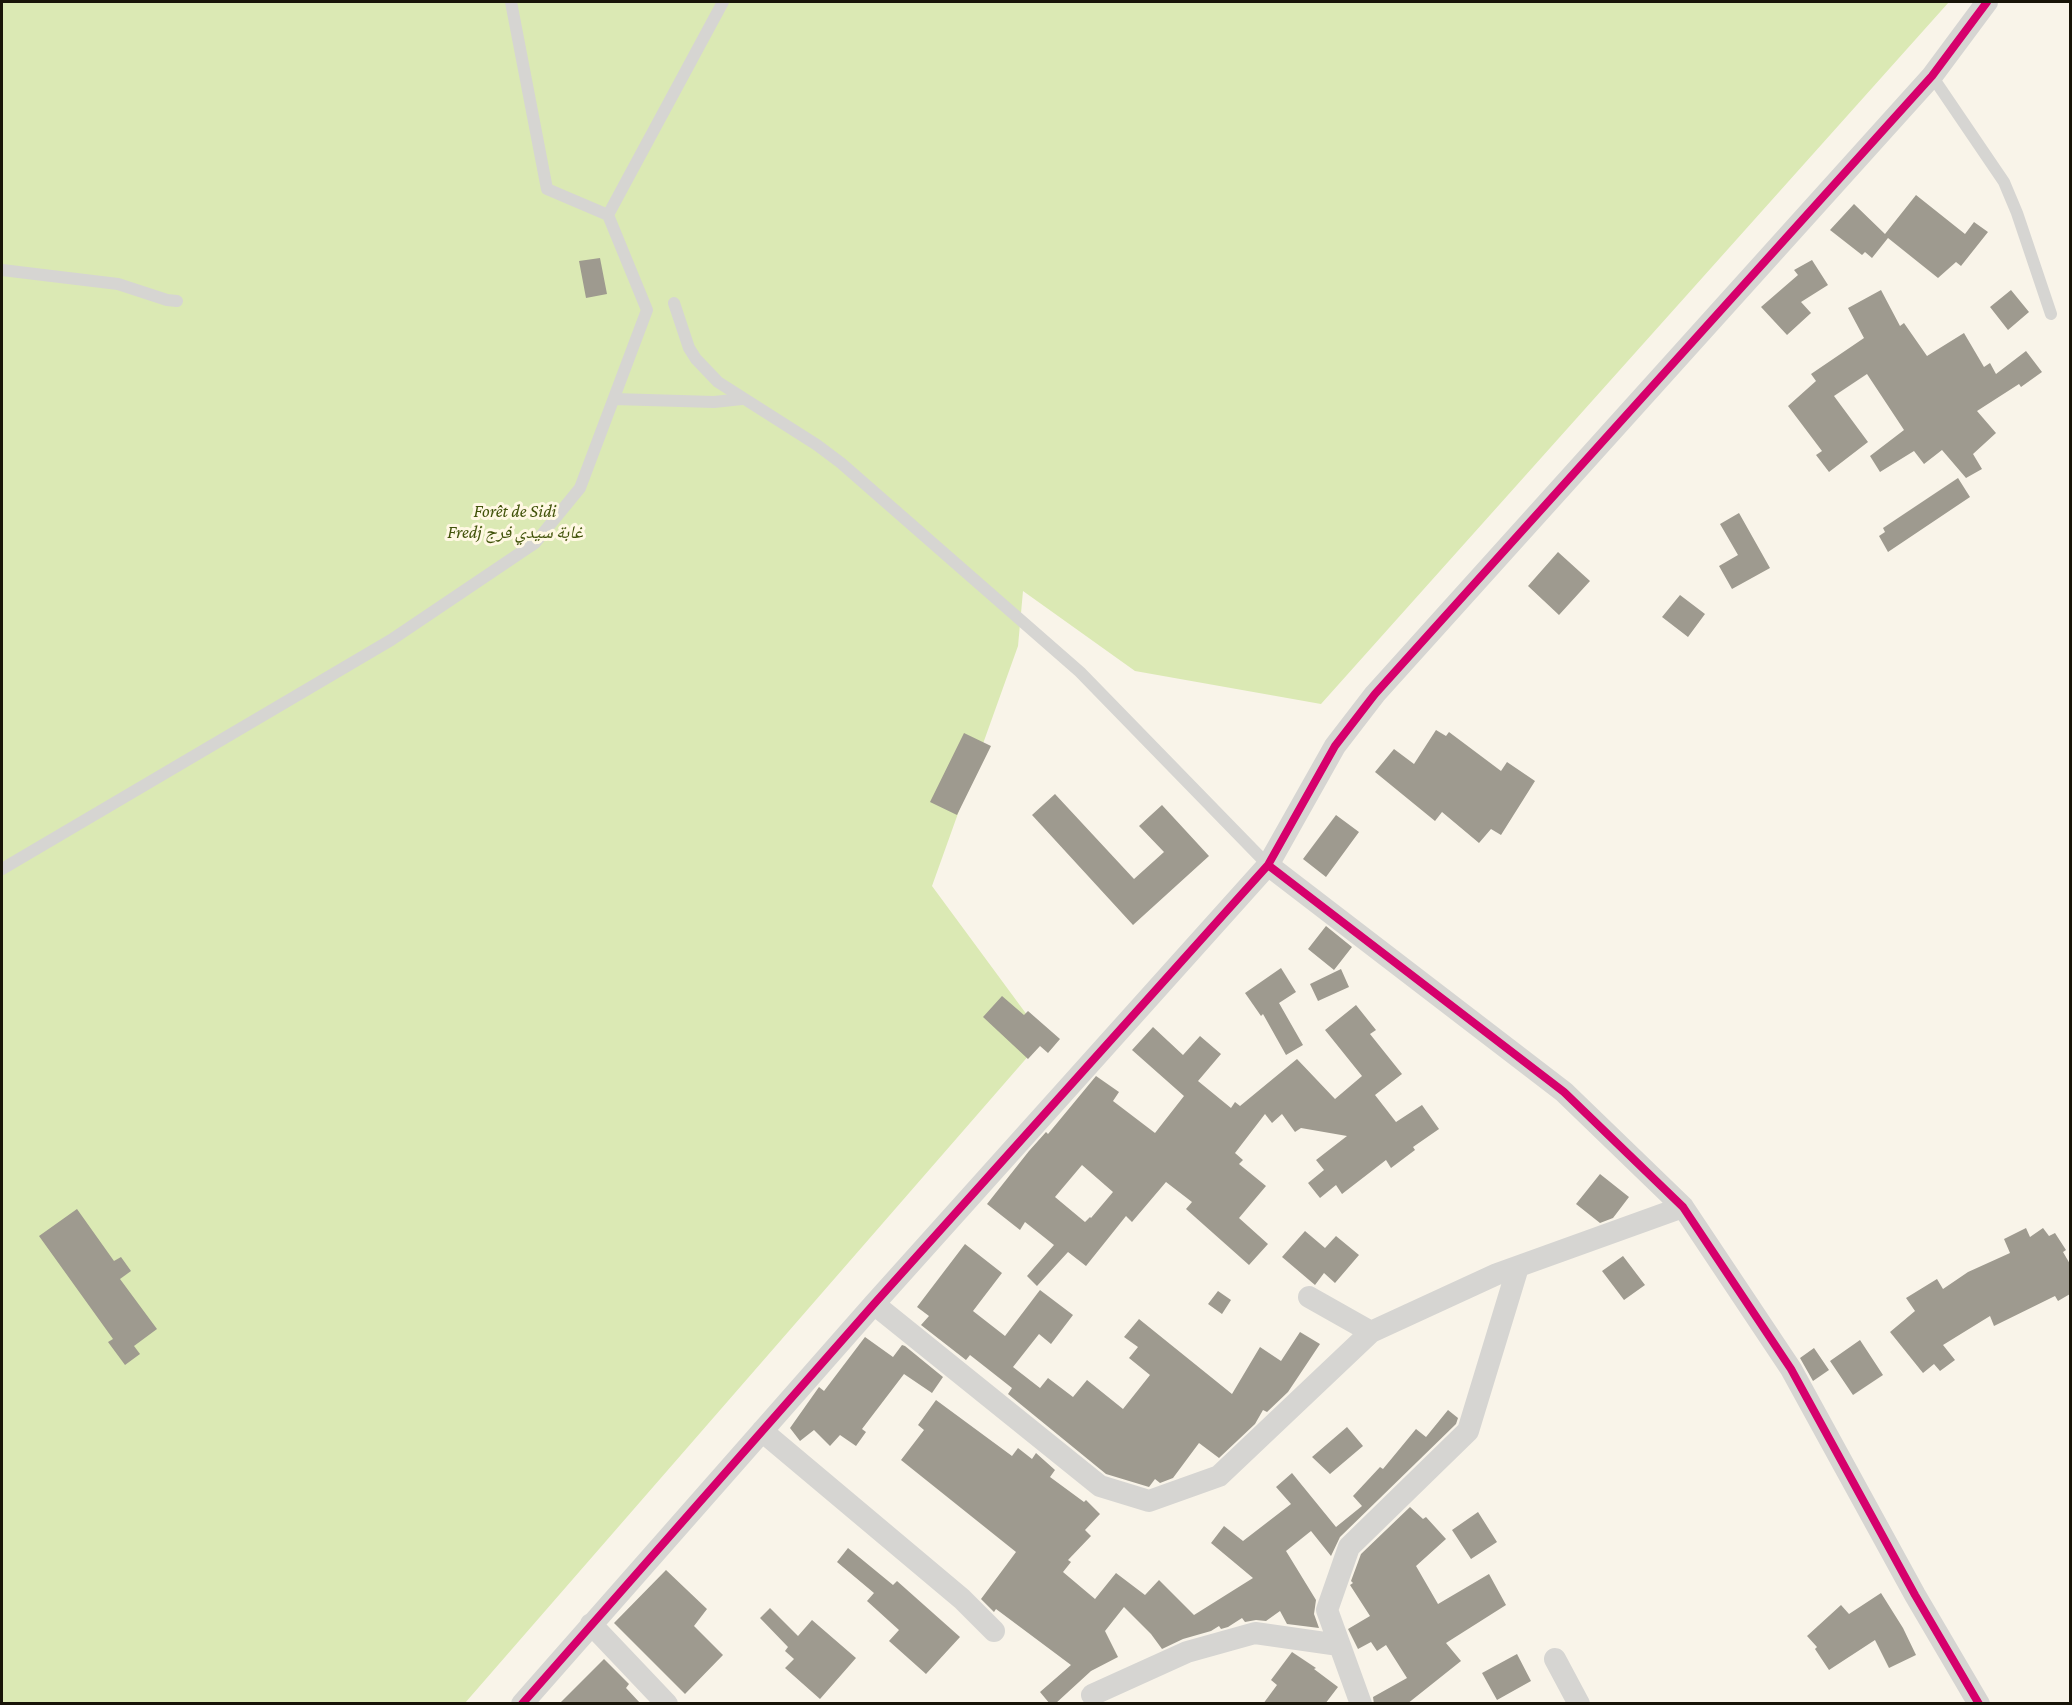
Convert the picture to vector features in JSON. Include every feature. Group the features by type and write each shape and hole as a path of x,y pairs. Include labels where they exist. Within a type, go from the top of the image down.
{"street":[{"path":"522,1704 874,1304 1268,865 1335,746 1375,694 1932,76 1987,2"},
{"path":"1268,865 1564,1092 1683,1207 1791,1369 1915,1595 1979,1704"},
{"path":"874,1304 1100,1486 1149,1501 1219,1476 1371,1332 1518,1267 1683,1207"},
{"path":"1361,1704 1327,1610 1349,1547 1468,1431 1518,1267"},
{"path":"1309,1297 1371,1332"},
{"path":"762,1431 962,1599 994,1631"},
{"path":"591,1624 667,1704"},
{"path":"1092,1695 1186,1652 1255,1633 1339,1645"},
{"path":"1555,1659 1579,1704"}],"lane":[{"path":"2,869 391,640 535,543 580,488 647,310 608,215 547,189 511,2"},
{"path":"608,215 723,2"},
{"path":"1932,76 2004,182 2052,314"},
{"path":"2,270 118,284 167,300 177,301"},
{"path":"674,303 696,359 718,382 841,463 1080,672 1268,865"},
{"path":"614,399 714,402 742,399"}],"green space":[{"name":"Forêt de Sidi Fredj غابة سيدي فرج","path":"2,2 1949,2 1321,704 1135,671 1023,591 1018,646 932,886 1044,1038 465,1703 2,1704"}],"building":[{"path":"1916,195 1965,234 1974,222 1988,232 1961,266 1956,262 1938,278 1888,238 1872,258 1865,252 1862,255 1830,230 1854,204 1885,234"},
{"path":"600,258 607,294 586,298 579,261"},
{"path":"1812,260 1828,285 1801,302 1811,313 1787,335 1761,307 1798,275 1794,270"},
{"path":"1881,290 1900,326 1904,323 1927,356 1964,333 1984,367 1990,363 1996,374 2026,351 2042,372 2021,387 2019,384 1977,411 1996,433 1973,454 1982,469 1966,478 1942,450 1924,464 1914,451 1880,472 1870,456 1904,430 1867,374 1834,396 1868,442 1829,472 1816,455 1822,451 1788,406 1816,381 1811,374 1864,338 1848,308"},
{"path":"2011,290 2029,312 2008,330 1990,307"},
{"path":"1958,478 1970,497 1888,552 1879,536 1885,532 1883,528"},
{"path":"1739,513 1770,568 1732,589 1719,566 1738,555 1720,524"},
{"path":"1558,552 1590,581 1559,615 1528,586"},
{"path":"1680,595 1705,614 1688,637 1662,617"},
{"path":"1436,730 1446,736 1449,732 1501,771 1507,762 1535,781 1501,835 1491,829 1479,843 1442,812 1435,821 1375,772 1394,749 1414,764"},
{"path":"964,733 991,746 957,815 930,802"},
{"path":"1055,794 1134,879 1164,852 1139,826 1162,805 1209,856 1133,925 1032,815"},
{"path":"1336,815 1359,832 1326,877 1303,859"},
{"path":"1326,926 1352,947 1334,970 1308,949"},
{"path":"1281,968 1296,992 1279,1003 1303,1045 1286,1055 1263,1014 1261,1016 1245,993"},
{"path":"1341,969 1349,987 1318,1001 1310,984"},
{"path":"1002,996 1024,1015 1028,1011 1060,1039 1048,1053 1040,1046 1028,1059 983,1017"},
{"path":"1356,1005 1376,1030 1370,1034 1402,1074 1375,1095 1396,1122 1422,1105 1439,1129 1413,1147 1415,1150 1391,1168 1386,1160 1342,1194 1336,1185 1320,1198 1308,1183 1324,1170 1316,1160 1347,1136 1301,1128 1295,1132 1282,1114 1272,1123 1265,1114 1235,1153 1243,1160 1239,1164 1266,1186 1239,1218 1268,1244 1249,1265 1186,1209 1192,1202 1166,1182 1132,1222 1126,1216 1086,1266 1068,1252 1037,1286 1027,1276 1054,1245 1025,1222 1020,1230 987,1204 1029,1151 1046,1132 1048,1134 1096,1076 1119,1092 1113,1101 1155,1133 1184,1096 1132,1050 1153,1027 1183,1055 1200,1036 1221,1054 1198,1081 1231,1108 1235,1102 1240,1106 1297,1059 1335,1099 1362,1076 1325,1030","holes":["1082,1165 1113,1192 1085,1222 1055,1197"]},
{"path":"1600,1174 1629,1197 1613,1218 1600,1223 1576,1204"},
{"path":"77,1209 114,1261 121,1257 131,1271 120,1279 157,1329 134,1346 140,1354 125,1365 108,1342 113,1339 39,1236"},
{"path":"2026,1228 2030,1237 2043,1228 2049,1236 2055,1233 2066,1250 2063,1252 2070,1264 2070,1294 2058,1301 2055,1296 1994,1326 1990,1316 1943,1345 1955,1360 1940,1371 1934,1364 1923,1373 1890,1332 1915,1311 1906,1298 1937,1279 1943,1289 1968,1272 2010,1253 2004,1239"},
{"path":"1305,1231 1325,1248 1336,1236 1359,1255 1335,1283 1324,1273 1315,1285 1282,1257"},
{"path":"965,1244 1002,1273 973,1311 1005,1336 1040,1290 1073,1315 1051,1344 1039,1334 1013,1367 1040,1388 1048,1378 1073,1397 1087,1380 1123,1409 1150,1375 1129,1358 1138,1347 1124,1337 1139,1319 1232,1394 1260,1347 1281,1361 1300,1332 1320,1344 1288,1392 1267,1412 1263,1410 1255,1424 1219,1458 1199,1443 1173,1478 1160,1483 1155,1479 1149,1487 1106,1474 1008,1394 1012,1388 970,1355 966,1360 921,1325 929,1316 917,1307"},
{"path":"1623,1256 1645,1285 1624,1300 1602,1271"},
{"path":"1218,1291 1231,1300 1222,1314 1208,1304"},
{"path":"865,1337 893,1357 902,1345 905,1346 943,1377 932,1393 904,1374 862,1429 866,1432 856,1446 840,1435 830,1446 814,1430 800,1441 790,1428 819,1387 824,1391"},
{"path":"1860,1340 1883,1375 1853,1395 1830,1361"},
{"path":"1814,1348 1829,1370 1813,1381 1800,1358"},
{"path":"936,1400 1012,1456 1018,1448 1032,1459 1036,1453 1055,1470 1050,1477 1084,1502 1086,1500 1100,1514 1085,1530 1091,1536 1068,1560 1071,1562 1063,1572 1095,1599 1116,1573 1145,1595 1159,1580 1194,1615 1253,1578 1211,1543 1224,1526 1243,1541 1291,1504 1276,1487 1292,1473 1336,1527 1362,1506 1353,1496 1380,1467 1383,1469 1416,1429 1426,1437 1448,1410 1458,1418 1456,1424 1340,1537 1331,1556 1311,1531 1286,1551 1316,1600 1314,1614 1319,1628 1287,1624 1280,1611 1266,1621 1245,1622 1242,1618 1228,1627 1221,1629 1219,1626 1162,1649 1151,1634 1124,1607 1105,1631 1118,1657 1091,1671 1055,1704 1050,1704 1040,1692 1071,1665 996,1609 994,1612 981,1599 1016,1552 901,1460 924,1430 918,1425"},
{"path":"1347,1427 1363,1446 1330,1474 1312,1457"},
{"path":"1410,1507 1423,1519 1426,1517 1446,1539 1416,1566 1438,1604 1489,1574 1506,1605 1446,1643 1461,1661 1407,1704 1374,1704 1373,1697 1407,1678 1386,1645 1377,1651 1371,1642 1358,1649 1348,1629 1370,1616 1350,1585 1353,1583 1351,1581 1361,1554"},
{"path":"1478,1512 1497,1542 1471,1559 1452,1530"},
{"path":"848,1548 893,1585 897,1581 960,1637 926,1674 889,1641 899,1630 867,1601 874,1593 837,1562"},
{"path":"666,1570 707,1609 694,1626 723,1655 685,1694 614,1623"},
{"path":"1881,1593 1903,1628 1916,1655 1889,1668 1875,1640 1829,1670 1815,1649 1817,1647 1807,1636 1841,1605 1849,1614"},
{"path":"770,1608 798,1636 812,1620 856,1658 820,1699 785,1668 794,1659 785,1651 788,1647 760,1618"},
{"path":"1292,1652 1338,1687 1325,1704 1263,1704 1277,1685 1271,1680"},
{"path":"1517,1654 1531,1681 1497,1700 1482,1673"},
{"path":"604,1659 629,1684 626,1688 641,1704 559,1704"}],"cycle path":[{"path":"522,1704 874,1304 1268,865 1335,746 1375,694 1932,76 1987,2"},
{"path":"1268,865 1564,1092 1683,1207 1791,1369 1915,1595 1979,1704"}]}
